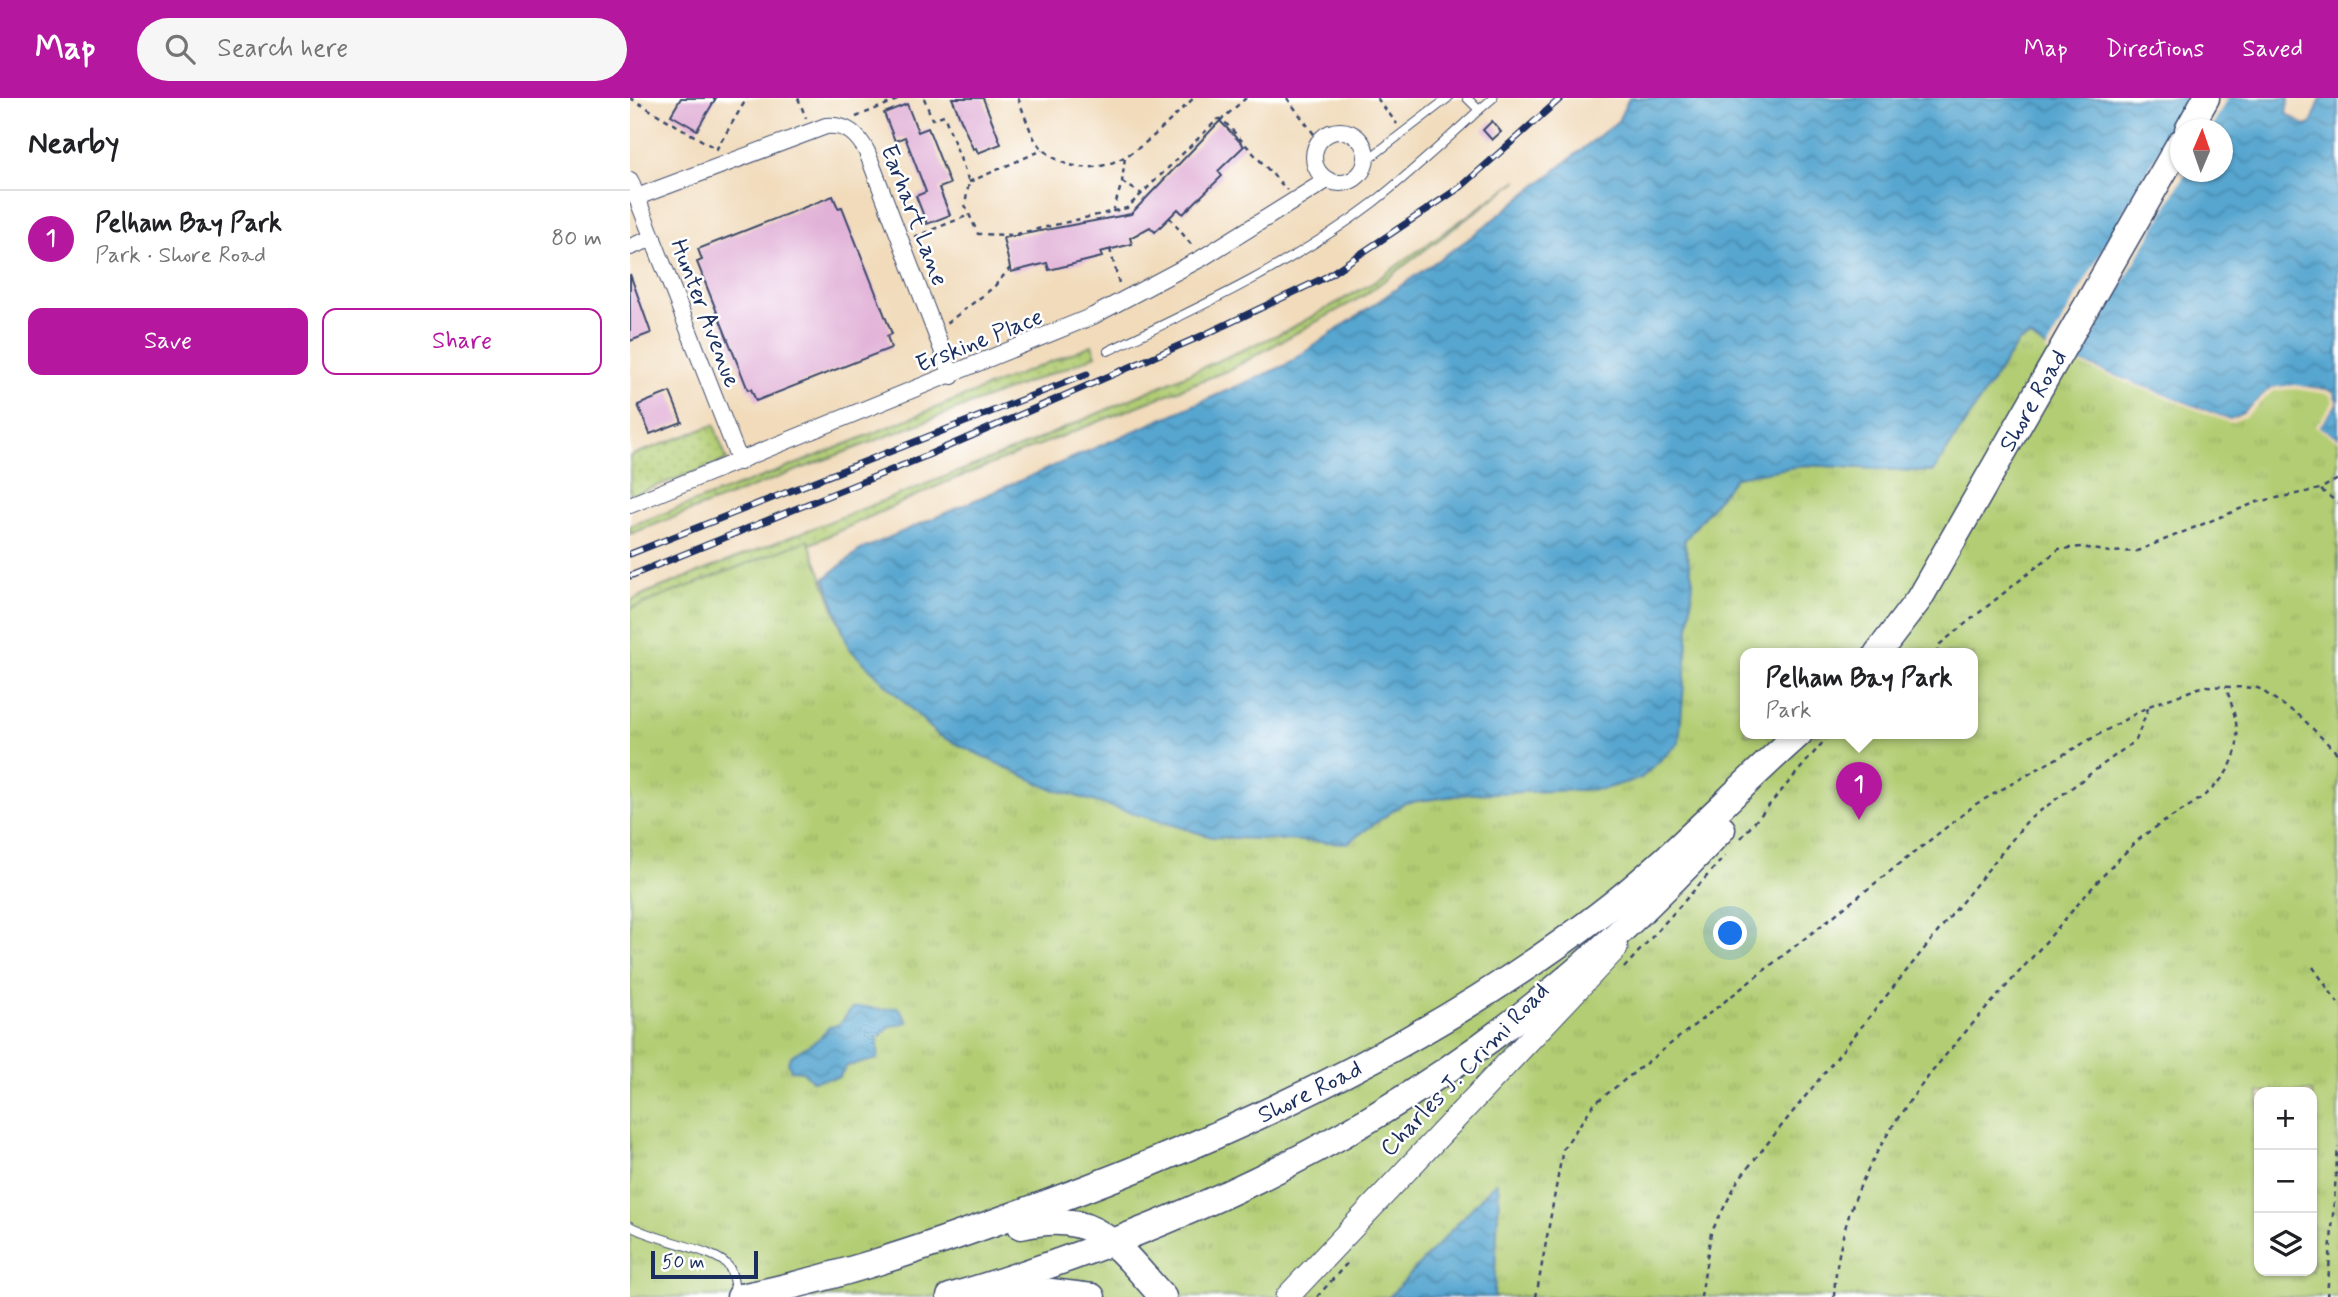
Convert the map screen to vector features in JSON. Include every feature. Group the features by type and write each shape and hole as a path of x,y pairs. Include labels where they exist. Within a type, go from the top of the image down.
{"main road":[{"path":"2194,119 2206,98"},
{"name":"Shore Road","path":"1882,648 1911,612 2170,161"},
{"name":"Shore Road","path":"738,1297 904,1255 1098,1184 1207,1139 1334,1078 1460,1008 1558,946 1621,898 1680,847 1796,739"},
{"name":"Shore Road","path":"950,1297 1114,1244 1262,1179 1342,1137 1431,1082 1535,1007 1678,877 1766,780 1797,739"},
{"name":"Charles J. Crimi Road","path":"1287,1297 1648,915 1678,877"},
{"path":"904,1255 1054,1220 1085,1225 1114,1244 1163,1297"},
{"path":"991,1297 1040,1292 1092,1297"}],"street":[{"path":"637,197 811,131 827,126 843,128"},
{"name":"Earhart Lane","path":"843,128 854,134 863,145 953,376"},
{"path":"1327,180 1314,162 1319,141 1337,131 1352,133 1362,142 1366,161"},
{"name":"Erskine Place","path":"630,505 1057,332 1202,258 1327,180 1350,181 1362,172 1366,161"},
{"name":"Hunter Avenue","path":"630,180 740,462"},
{"path":"630,247 653,238"}],"lane":[{"path":"1366,161 1448,98"},
{"path":"1468,98 1479,110"},
{"path":"1108,351 1266,272 1329,233 1374,202 1493,98"},
{"path":"630,1226 654,1238 712,1254 723,1260 730,1268 738,1297"}],"path":[{"path":"631,98 734,160"},
{"path":"716,150 747,98"},
{"path":"798,98 811,131"},
{"path":"843,128 858,116 902,98"},
{"path":"924,98 932,119 944,115 969,182 965,205 978,234 1012,235 1127,208 1218,119 1221,120 1246,98"},
{"path":"1018,98 1035,139 1043,150 1061,162 1084,168 1105,166 1125,157 1194,98"},
{"path":"1287,98 1319,141"},
{"path":"1377,98 1404,132"},
{"path":"1221,120 1297,200"},
{"path":"681,128 684,122"},
{"path":"969,182 1043,150"},
{"path":"1113,212 1122,181 1125,157"},
{"path":"1122,181 1142,194"},
{"path":"901,242 969,215"},
{"path":"1169,218 1202,258"},
{"path":"1110,249 1124,300"},
{"path":"934,328 956,318 994,287 1010,268"},
{"path":"1938,648 2059,549 2082,547 2110,552 2137,551 2257,502 2320,489 2338,479"},
{"path":"2320,489 2338,503"},
{"path":"1536,1297 1563,1149 1594,1104 1976,804 2148,706 2204,686 2258,688 2300,716 2338,754"},
{"path":"1833,1297 1835,1260 1864,1173 1920,1084 2135,843 2207,793 2231,764 2238,723 2226,687"},
{"path":"1701,1297 1711,1233 1738,1180 2028,820 2136,740 2148,706"},
{"path":"2313,967 2338,1003"},
{"path":"2327,1297 2338,1147"}],"green space":[{"path":"1518,180 1365,295 1231,369 944,483 806,546 630,637 630,601 1019,448 1286,331 1371,284"},
{"path":"2031,337 2052,352 2271,388 2294,385 2332,391 2337,403 2319,427 2338,438 2338,1297 630,1297 630,609 808,540 849,648 938,735 962,744 1347,843 1404,803 1470,794 1693,582 1684,541 1736,476 1806,465 1933,472 2018,342"},
{"path":"1092,345 1096,355 1076,364 630,534 630,526 789,467"},
{"path":"714,425 727,460 630,496 630,456"}],"water":[{"path":"1629,98 2289,98 2286,113 2306,126 2311,124 2321,98 2338,98 2338,438 2319,427 2337,403 2332,391 2311,387 2271,388 2243,414 2230,420 2052,352 2031,337 2018,342 1933,472 1806,465 1736,477 1684,541 1693,581 1679,743 1641,778 1604,789 1470,794 1404,803 1347,843 1212,837 1049,788 938,735 849,648 825,578 860,550 1286,365 1467,240 1618,121"},
{"path":"898,1007 908,1022 889,1027 878,1038 878,1059 847,1066 839,1077 813,1081 802,1071 791,1070 788,1062 791,1056 820,1038 829,1027 839,1025 852,1008 882,1010"},
{"path":"1496,1182 1499,1191 1494,1297 1389,1297"}],"pier":[{"path":"2189,98 2228,98 2216,119 2177,119"},
{"path":"2170,131 2170,182 2180,182 2078,362 2230,420 2243,414 2271,388 2294,385 2332,391 2337,403 2319,427 2338,438 2338,441 2315,427 2333,402 2329,394 2294,389 2273,391 2245,417 2230,423 2045,351"}],"building":[{"path":"681,98 716,98 697,130 671,115"},
{"path":"952,98 983,98 1001,144 978,153 976,148 973,149"},
{"path":"907,104 918,132 928,128 950,184 939,188 950,215 927,224 916,196 926,192 905,137 895,141 884,113"},
{"path":"1220,121 1244,146 1218,171 1222,176 1183,214 1178,209 1155,232 1150,227 1130,238 1132,244 1100,252 1102,257 1049,270 1047,263 1011,272 1003,238 1131,214"},
{"path":"1492,121 1501,132 1492,140 1483,130"},
{"path":"833,196 838,208 842,207 892,334 887,336 891,348 756,401 751,389 748,390 697,262 702,260 698,249"},
{"path":"630,274 651,333 630,341"},
{"path":"670,392 682,422 650,434 638,405"}],"railway":[{"path":"630,576 921,458 1206,334 1326,277 1462,186 1561,98"},
{"path":"630,554 1087,374"}],"place":[{"name":"Pelham Bay Park","path":"1859,820"}]}
